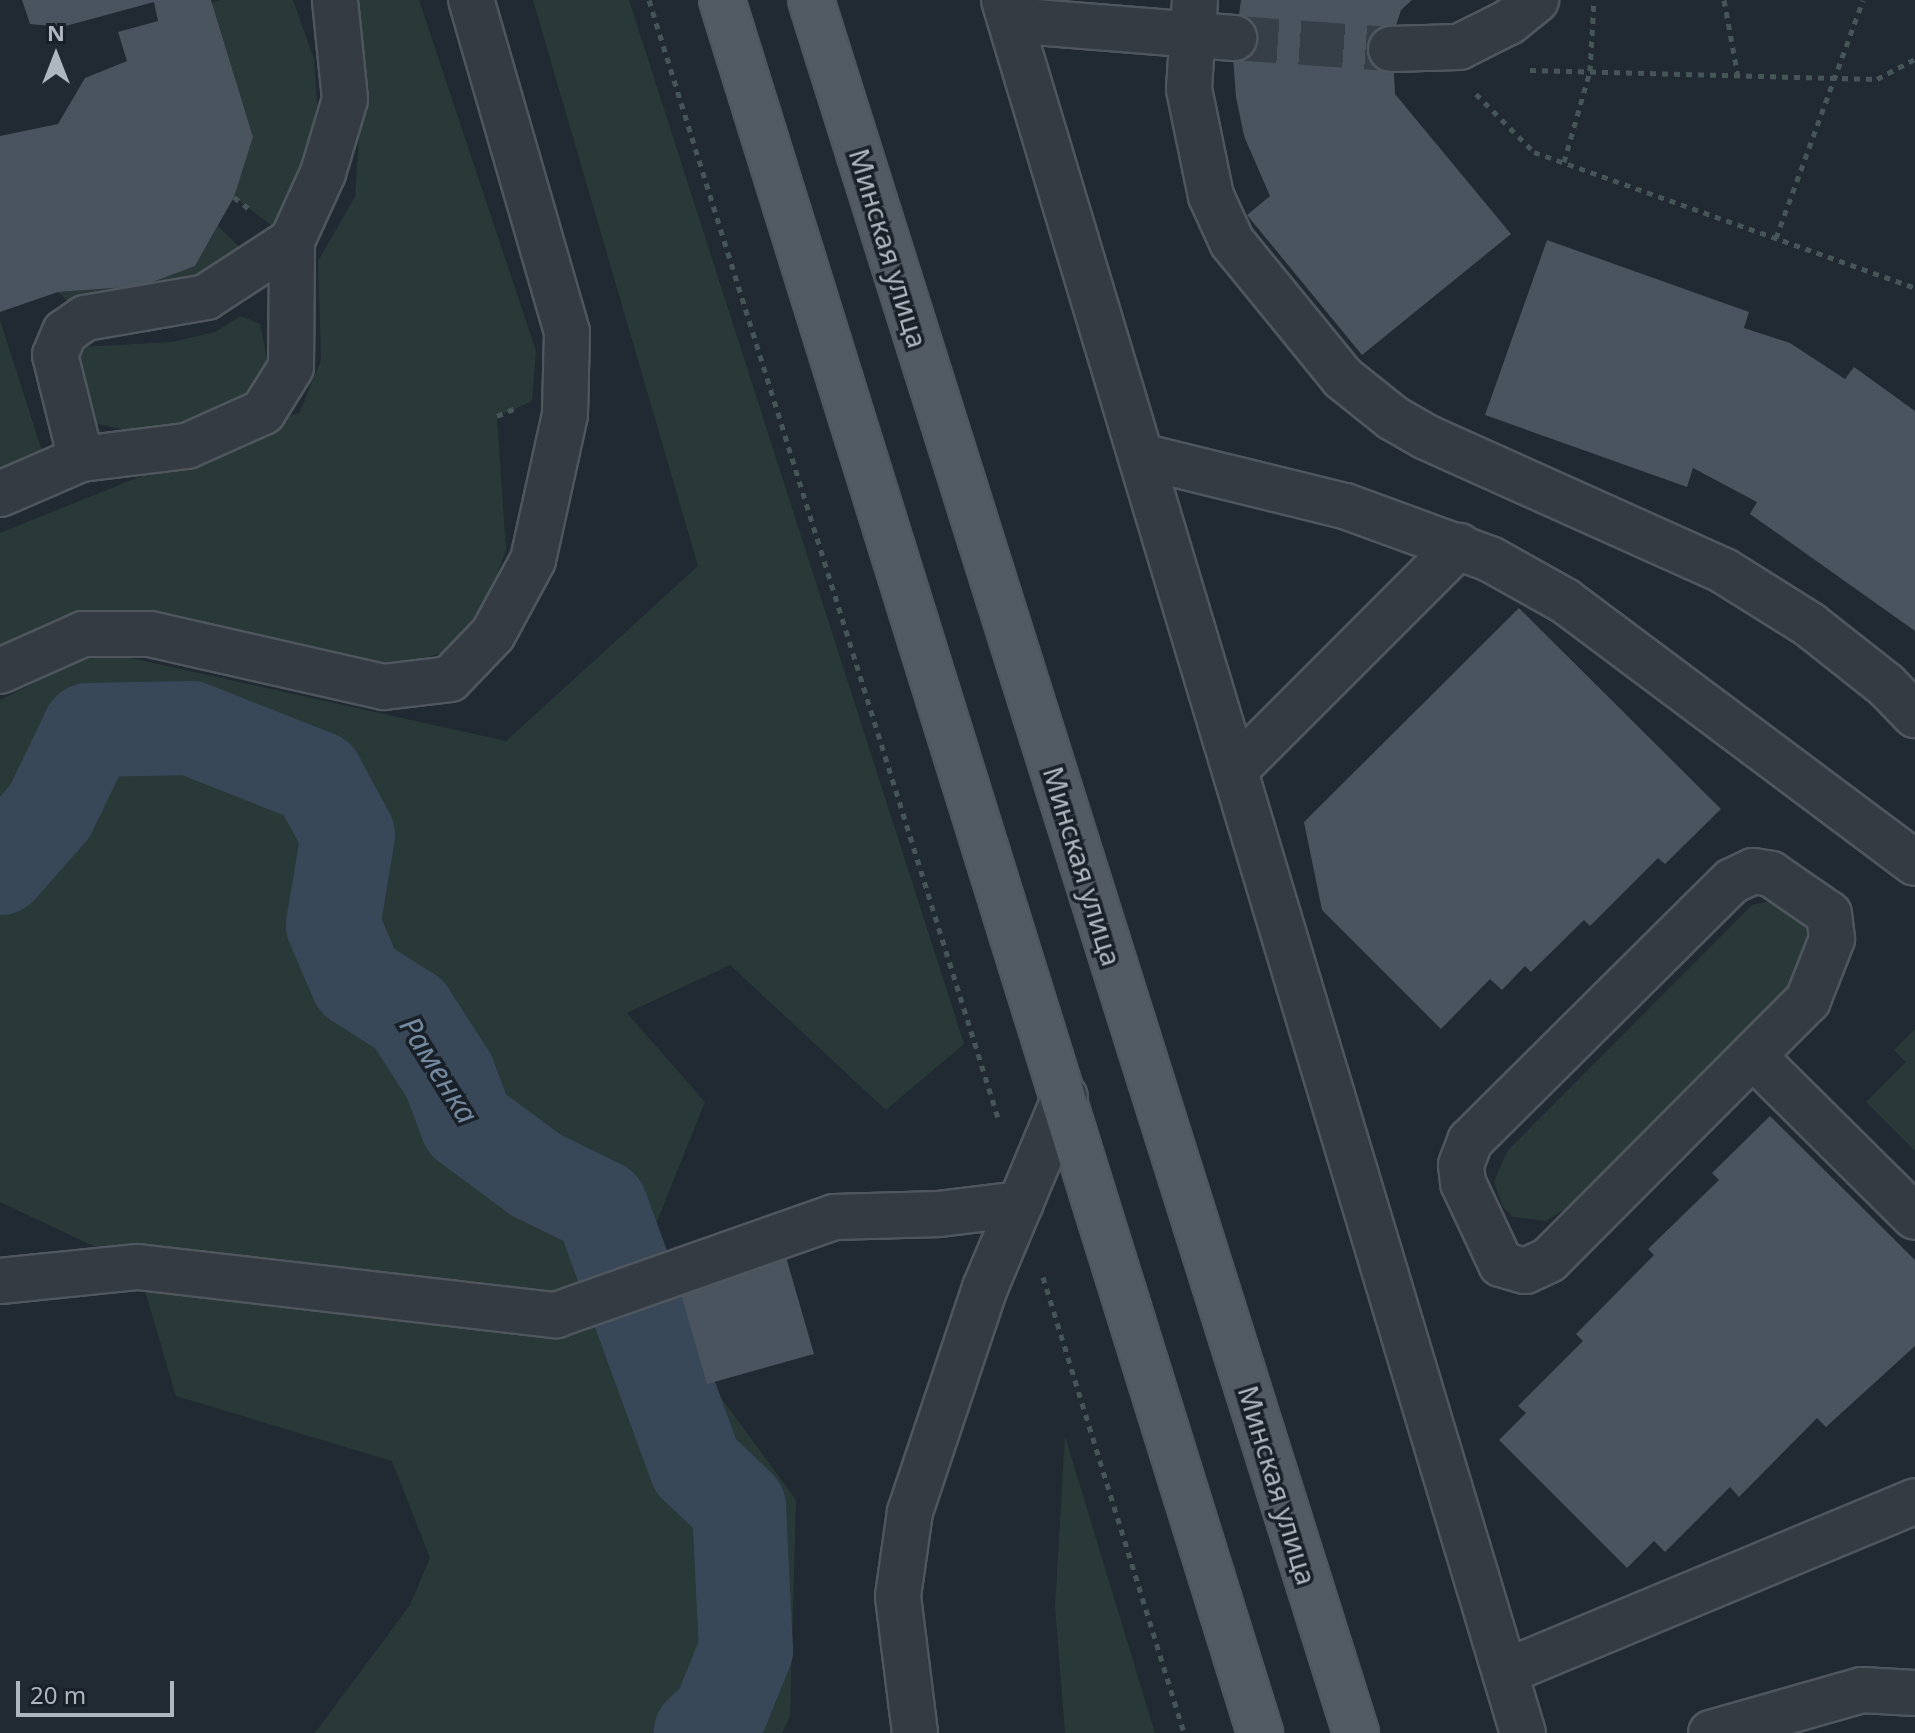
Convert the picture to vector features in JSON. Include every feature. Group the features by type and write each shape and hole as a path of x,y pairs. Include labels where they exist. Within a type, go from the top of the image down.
{"main road":[{"path":"722,0 1260,1733"},
{"name":"Минская улица","path":"811,0 1356,1733"}],"lane":[{"path":"0,494 81,459 187,446 263,412 291,367 292,241 323,173 345,99 335,0"},
{"path":"0,671 83,634 150,634 384,687 450,679 493,634 533,560 565,414 567,332 471,0"},
{"path":"1391,49 1438,52 1481,39 1536,0"},
{"path":"1523,1733 1007,10 1207,24 1192,121 1222,219 1232,242 1343,378 1393,418 1426,437 1724,571 1810,625 1886,685 1915,715"},
{"path":"81,459 55,355 65,332 85,318 206,297 292,241"},
{"path":"1141,456 1345,506 1459,546 1565,601 1915,863"},
{"path":"1235,770 1459,546"},
{"path":"1753,871 1771,874 1822,906 1832,924 1832,939 1808,1000 1753,1056 1541,1267 1525,1271 1501,1264 1463,1183 1461,1165 1470,1141 1732,881 1753,871"},
{"path":"1753,1056 1915,1217"},
{"path":"915,1733 898,1596 910,1512 985,1288 1065,1097"},
{"path":"0,1281 138,1267 556,1315 834,1217 939,1214 1020,1204"},
{"path":"1505,1672 1915,1501"},
{"path":"1711,1733 1862,1690 1915,1693"}],"path":[{"path":"649,0 988,1077 1020,1204 1184,1733"},
{"path":"1564,162 1590,71 1594,0"},
{"path":"1724,0 1738,76"},
{"path":"1776,238 1863,0"},
{"path":"1438,52 1517,141 1564,162 1915,288"},
{"path":"1514,69 1882,78 1915,59"}],"shaded area":[{"path":"220,0 293,0 314,59 318,116 292,241 234,197 253,137 212,3"},
{"path":"360,0 419,0 536,351 532,401 497,417 506,550 482,617 442,653 390,667 94,612 0,645 0,533 300,412 321,360 318,261 355,197 362,93"},
{"path":"533,0 629,0 964,1044 886,1110 730,965 627,1013 705,1102 645,1251 706,1377 796,1500 790,1717 782,1733 315,1733 410,1605 430,1558 392,1461 176,1396 138,1267 0,1202 0,700 99,651 506,741 698,566"},
{"path":"218,226 257,264 85,318 58,292 142,286 195,266"},
{"path":"241,316 260,324 267,358 263,376 238,406 189,424 134,432 94,423 78,391 80,347 172,342 215,332"},
{"path":"0,320 49,473 0,494"},
{"path":"1775,900 1810,921 1811,965 1565,1209 1546,1221 1513,1217 1503,1207 1494,1182 1507,1151 1752,905"},
{"path":"1915,1029 1915,1151 1866,1102 1906,1062 1894,1050"},
{"path":"1065,1436 1155,1733 1065,1733 1055,1607"}],"building":[{"path":"22,0 211,0 253,137 234,197 195,266 142,286 58,292 0,312 0,136 58,124 85,78 127,61 118,32 158,21 154,2 62,27 30,24"},
{"path":"1241,0 1412,0 1401,10 1392,38 1395,94 1511,234 1362,355 1247,215 1270,196 1244,136 1236,97 1233,58"},
{"path":"1547,240 1749,312 1744,328 1790,343 1845,379 1854,367 1915,411 1915,631 1750,514 1757,502 1693,468 1687,487 1485,415"},
{"path":"1519,608 1721,809 1665,864 1658,858 1590,926 1584,920 1531,972 1525,966 1502,990 1490,979 1441,1029 1322,910 1304,822"},
{"path":"1770,1116 1915,1260 1915,1346 1826,1427 1817,1418 1739,1497 1730,1487 1665,1552 1654,1541 1627,1568 1499,1440 1526,1413 1518,1406 1583,1341 1576,1334 1654,1255 1648,1249 1719,1180 1712,1173"},
{"path":"786,1257 814,1354 707,1384 679,1287"}],"waterway":[{"name":"Раменка","path":"0,868 50,811 89,730 191,728 317,778 348,835 333,925 357,981 409,1014 449,1076 467,1124 536,1175 601,1207 696,1466 739,1507 746,1650 719,1716 701,1733"}],"tunnel":[{"path":"1234,38 1391,49"}]}
